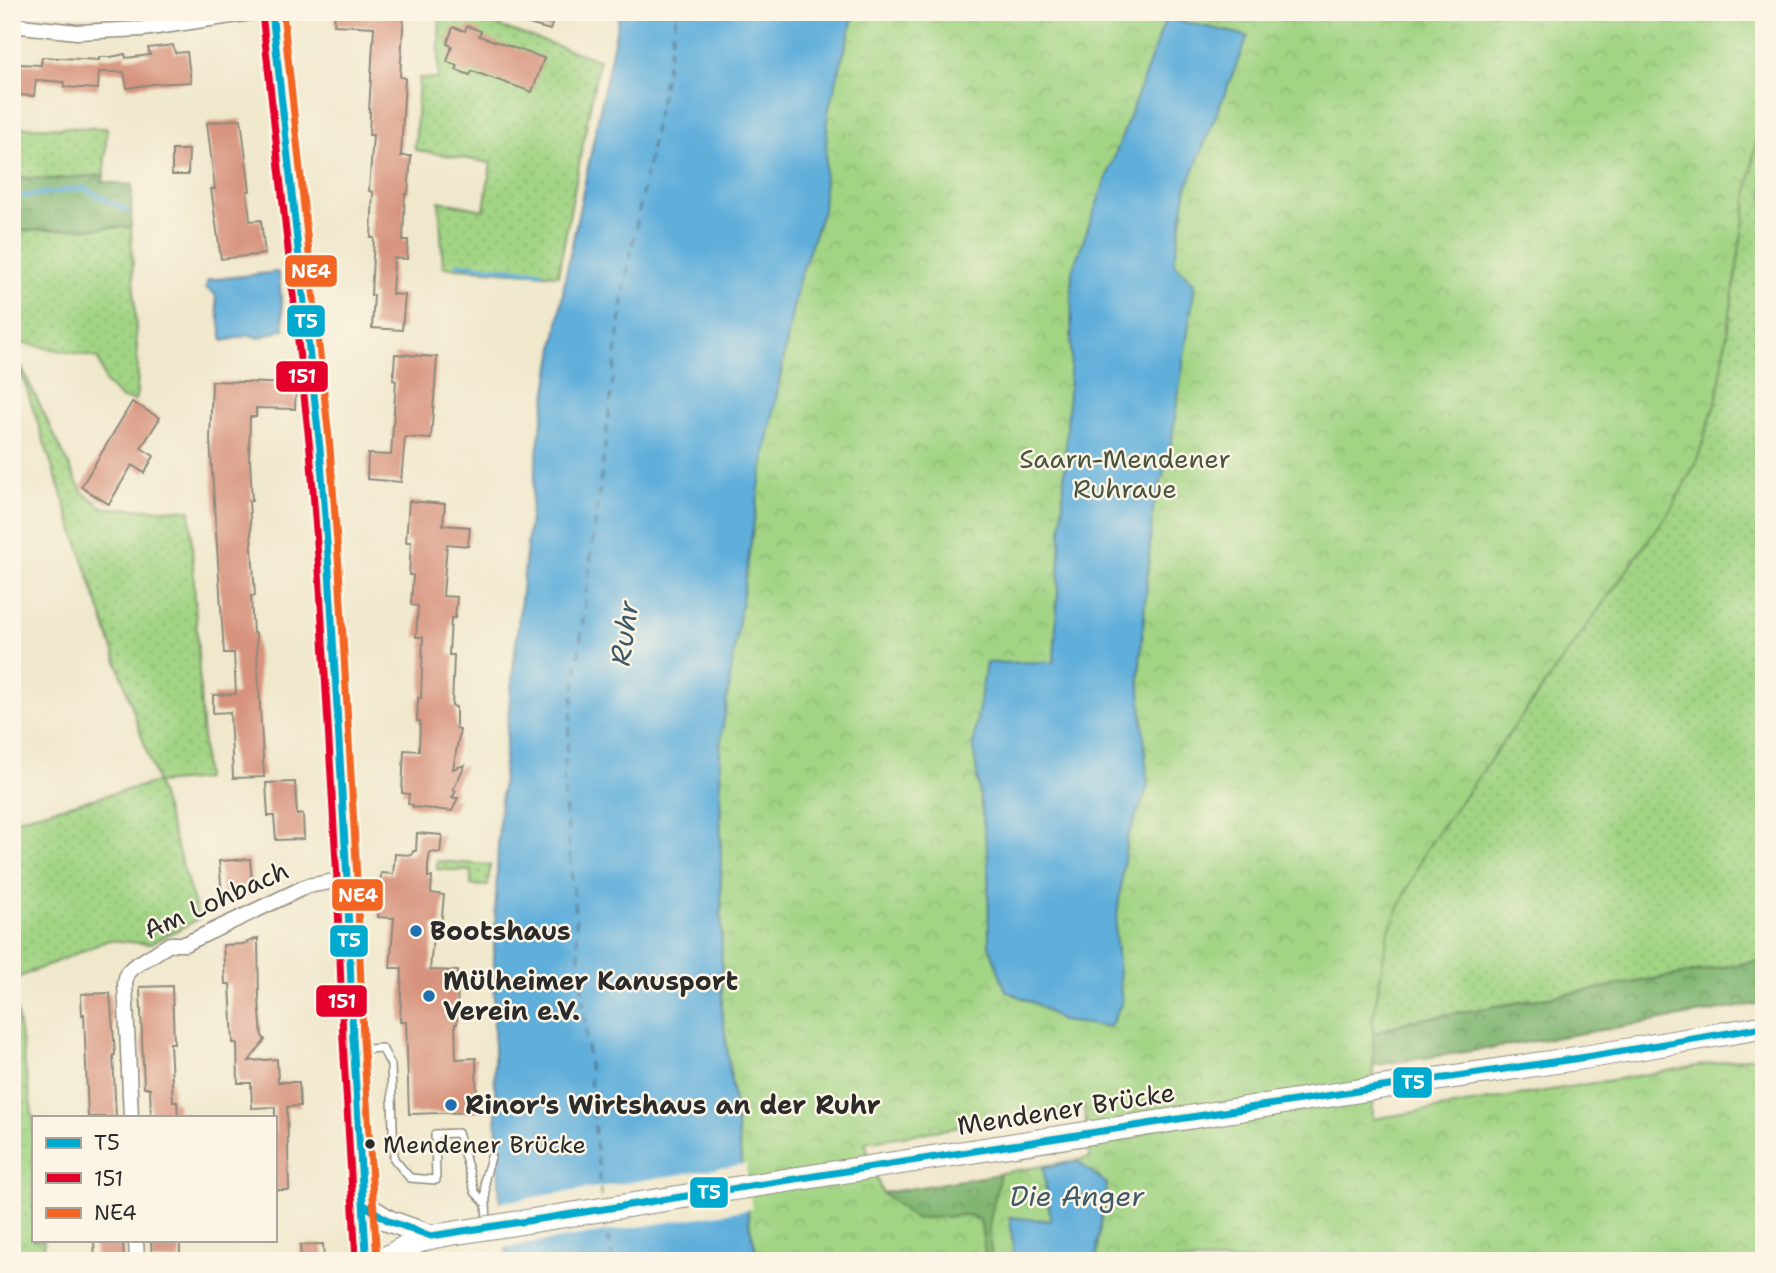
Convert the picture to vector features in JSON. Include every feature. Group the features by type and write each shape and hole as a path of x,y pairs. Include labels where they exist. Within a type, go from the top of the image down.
{"main road":[{"path":"272,12 320,449 347,879 367,1261"},
{"name":"Mendener Brücke","path":"382,1261 406,1246 436,1236 1587,1057 1764,1027"},
{"path":"364,1205 389,1221 436,1236"}],"street":[{"path":"12,25 77,32 143,29 258,12"},
{"name":"Am Lohbach","path":"131,1116 125,983 127,973 170,944 185,944 307,886 347,879"},
{"path":"136,1242 137,1261"}],"lane":[{"path":"354,1050 382,1048 391,1065 394,1159 410,1178 436,1180 435,1134 458,1133 475,1192 486,1204"},
{"path":"488,1233 485,1178 491,1157"}],"green space":[{"path":"440,12 457,12 599,60 558,275 443,267 439,201 484,210 491,163 415,150 419,78 438,79"},
{"name":"Saarn-Mendener Ruhraue","path":"753,12 1764,12 1764,85 1718,394 1697,460 1673,506 1425,851 1388,932 1373,1019 1373,1119 1764,1055 1764,1261 992,1261 989,1226 1000,1173 1090,1158 1084,1107 865,1142 882,1193 915,1219 969,1215 980,1220 986,1261 759,1261 750,1228 597,963"},
{"path":"1764,12 1764,960 1410,1021 1369,1035 1115,932"},
{"path":"12,127 107,128 104,175 52,179 12,177"},
{"path":"104,175 103,182 132,185 131,227 12,231 12,177 52,179"},
{"path":"131,227 138,374 136,400 122,399 106,384 98,358 12,341 12,231"},
{"path":"15,354 82,492 105,508 190,510 205,779 157,783 199,919 150,944 109,940 12,980 12,820 157,782"},
{"path":"437,861 490,865 488,886 471,885 471,871 437,869"},
{"path":"1764,960 1764,1003 1499,1047 864,1140 1369,1035 1410,1021"},
{"path":"12,1007 17,1012 33,1116 32,1242 44,1242 44,1253 12,1252"},
{"path":"1043,1167 1014,1261 986,1261 980,1220 969,1215 915,1219 882,1193"}],"water":[{"name":"Ruhr","path":"620,12 855,12 828,112 823,210 798,283 759,488 720,746 722,1009 750,1228 759,1261 508,1261 500,1205 494,1065 494,945 499,822 510,698 538,446 566,274"},
{"path":"1166,18 1248,36 1187,187 1174,263 1195,284 1170,451 1153,510 1139,676 1148,787 1127,839 1115,932 1122,1002 1110,1027 1061,1021 1038,1005 1006,991 989,945 988,857 973,744 986,663 1054,662 1071,356 1072,271"},
{"path":"277,272 284,329 259,338 250,335 223,341 215,294 206,288 208,280"},
{"name":"Die Anger","path":"1077,1161 1107,1184 1097,1261 1014,1261 1010,1217 1051,1221 1043,1167"}],"pier":[{"path":"746,1164 752,1209 503,1248 496,1203"}],"building":[{"path":"335,12 404,12 400,77 405,78 401,156 411,156 408,194 405,194 403,240 408,240 407,259 394,258 392,294 405,295 402,330 372,328 373,192 369,191 373,135 369,135 369,112 374,27 334,25"},
{"path":"501,12 556,12 550,30 501,16"},
{"path":"467,26 481,31 479,36 544,58 532,92 472,71 470,75 456,70 458,66 447,62 452,46 447,44 453,27 465,31"},
{"path":"173,45 175,53 187,52 191,82 127,88 124,72 99,72 98,89 64,87 64,82 36,80 34,96 15,95 17,64 41,65 42,57 99,60 99,57 125,54 126,58 150,55 148,48"},
{"path":"241,119 250,191 247,191 250,221 261,220 265,254 221,259 211,189 215,189 207,123"},
{"path":"172,150 189,150 188,175 172,175"},
{"path":"395,354 437,357 431,439 405,437 401,482 367,479 368,454 391,455"},
{"path":"212,381 296,384 295,409 256,408 256,417 250,417 252,501 249,501 255,596 251,596 253,633 256,633 264,777 233,778 230,712 213,713 213,695 236,694 234,653 224,653 210,440"},
{"path":"132,402 160,418 141,448 154,456 144,473 132,465 109,504 81,487"},
{"path":"409,501 445,504 443,525 470,527 468,546 447,544 443,596 457,597 455,618 451,618 449,655 454,655 452,706 456,707 456,727 460,730 453,769 465,765 453,790 456,791 452,798 458,798 452,811 413,807 408,804 409,794 402,793 404,750 419,751 420,721 417,721 418,698 421,698 423,637 416,637 418,606 411,605 411,542 406,542"},
{"path":"295,782 297,815 303,814 304,839 276,840 274,816 268,816 266,783"},
{"path":"417,833 442,835 440,853 430,852 428,865 428,877 432,877 431,893 444,895 441,926 434,925 430,970 458,971 456,1059 476,1058 477,1112 409,1114 406,1022 400,1022 402,968 390,968 394,918 378,917 381,873 393,874 395,854 412,855 413,851 416,851"},
{"path":"250,859 253,892 222,895 219,861"},
{"path":"258,938 259,1000 262,1036 265,1040 249,1061 277,1059 278,1082 299,1082 300,1106 287,1107 289,1190 276,1190 275,1107 252,1108 251,1083 238,1083 237,1043 233,1043 230,984 225,984 223,945 243,944"},
{"path":"172,986 174,1043 170,1043 173,1102 177,1102 178,1116 151,1116 150,1088 144,1088 140,987"},
{"path":"110,993 116,1116 88,1116 81,994"},
{"path":"94,1242 123,1242 124,1261 95,1261"},
{"path":"151,1242 180,1242 180,1261 152,1261"},
{"path":"323,1244 324,1261 301,1261 300,1245"}],"waterway":[{"path":"12,198 84,188 128,211"},
{"path":"457,264 541,272"}],"ferry route":[{"path":"601,1198 563,780 625,284 677,12"},
{"path":"604,1221 613,1261"}],"transit line":[{"name":"T5","path":"272,12 320,449 347,879 353,1039 366,1251"},
{"name":"NE4","path":"283,12 330,448 357,878 363,1038 377,1260"},
{"name":"151","path":"262,13 310,450 337,880 356,1261"},
{"name":"T5","path":"364,1205 389,1221 431,1236 1587,1057 1764,1027"}],"place":[{"name":"Bootshaus","path":"416,931"},
{"name":"Mülheimer Kanusport Verein e.V.","path":"429,996"},
{"name":"Rinor's Wirtshaus an der Ruhr","path":"451,1105"},
{"name":"Mendener Brücke","path":"370,1144"}]}
